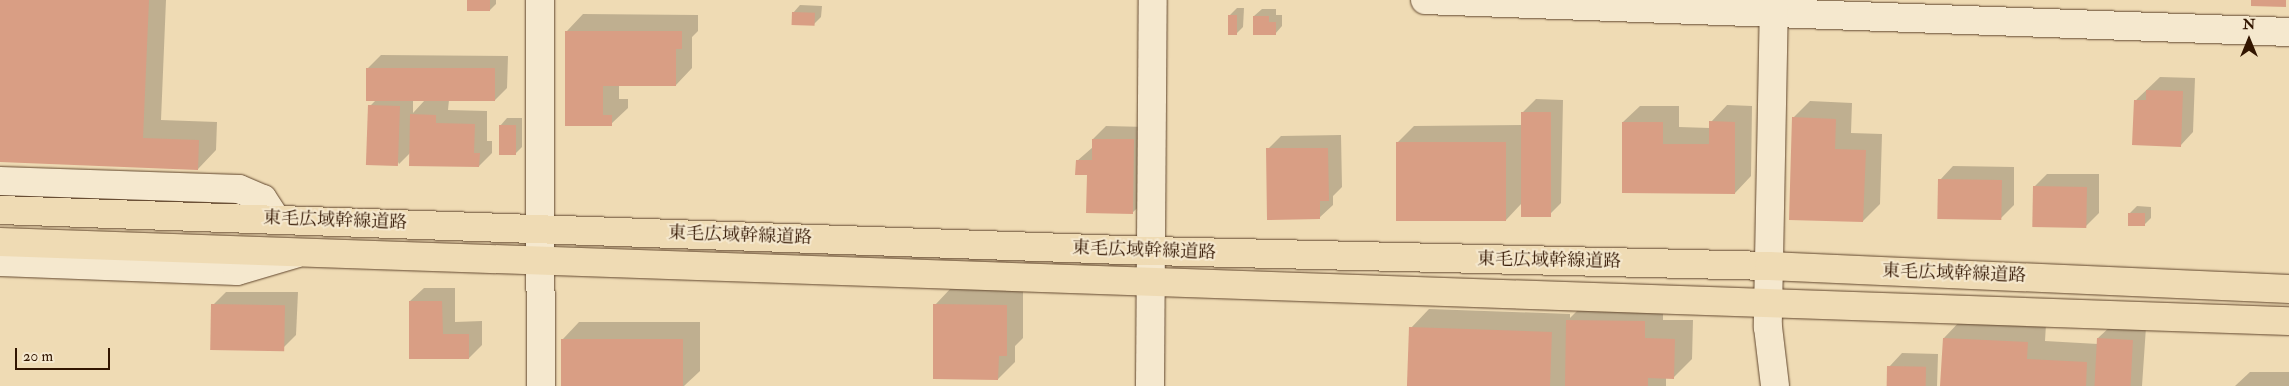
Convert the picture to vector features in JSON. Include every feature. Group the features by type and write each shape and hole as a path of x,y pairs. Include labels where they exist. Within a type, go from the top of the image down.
{"highway":[{"name":"東毛広域幹線道路","path":"0,210 1152,251 1769,266 2289,289"},
{"name":"東毛広域幹線道路","path":"0,242 541,259 1151,283 1768,302 2289,321"}],"street":[{"path":"540,0 541,386"},
{"path":"1150,386 1152,0"},
{"path":"1425,0 1774,7 2289,32"},
{"path":"1774,7 1768,341 1775,386"},
{"path":"0,181 239,189 263,199 276,219"},
{"path":"0,262 237,272 301,252"}],"building":[{"path":"0,0 149,0 143,138 199,140 198,170 0,162"},
{"path":"467,0 490,0 490,11 467,11"},
{"path":"2251,0 2286,0 2286,7 2251,6"},
{"path":"792,12 815,13 815,26 792,25"},
{"path":"1228,15 1237,15 1237,35 1228,35"},
{"path":"1253,16 1269,16 1269,22 1276,22 1276,35 1253,35"},
{"path":"565,31 682,31 682,49 676,49 676,86 603,86 603,115 612,115 612,126 565,126"},
{"path":"366,68 495,68 495,101 366,101"},
{"path":"2146,90 2183,91 2181,147 2132,145 2134,100 2146,100"},
{"path":"368,105 400,106 398,166 366,165"},
{"path":"1521,112 1551,112 1551,217 1521,217"},
{"path":"410,114 436,115 436,123 475,124 474,153 480,153 479,167 409,166"},
{"path":"1792,117 1836,119 1835,149 1866,150 1863,222 1789,220"},
{"path":"1709,121 1735,122 1735,194 1622,193 1622,122 1663,122 1663,144 1709,144"},
{"path":"499,125 516,125 516,155 499,155"},
{"path":"1092,139 1134,139 1133,214 1086,213 1087,175 1075,175 1076,160 1092,160"},
{"path":"1396,142 1506,142 1506,221 1396,221"},
{"path":"1266,148 1328,148 1329,201 1320,201 1320,219 1267,220"},
{"path":"1938,179 2002,180 2001,220 1937,219"},
{"path":"2033,186 2087,187 2086,228 2032,227"},
{"path":"2128,213 2145,213 2145,226 2128,226"},
{"path":"409,301 442,301 443,334 469,334 469,359 409,359"},
{"path":"211,304 285,305 284,351 210,350"},
{"path":"933,304 1007,305 1007,356 999,356 998,380 933,379"},
{"path":"1566,320 1645,321 1645,338 1675,339 1674,379 1648,378 1648,386 1565,386"},
{"path":"1409,327 1552,332 1550,386 1407,386"},
{"path":"1943,338 2028,342 2027,359 2087,362 2086,386 1940,386"},
{"path":"2097,338 2133,340 2131,386 2094,386"},
{"path":"561,339 683,339 683,386 561,386"},
{"path":"1887,366 1926,367 1926,386 1887,386"}]}
